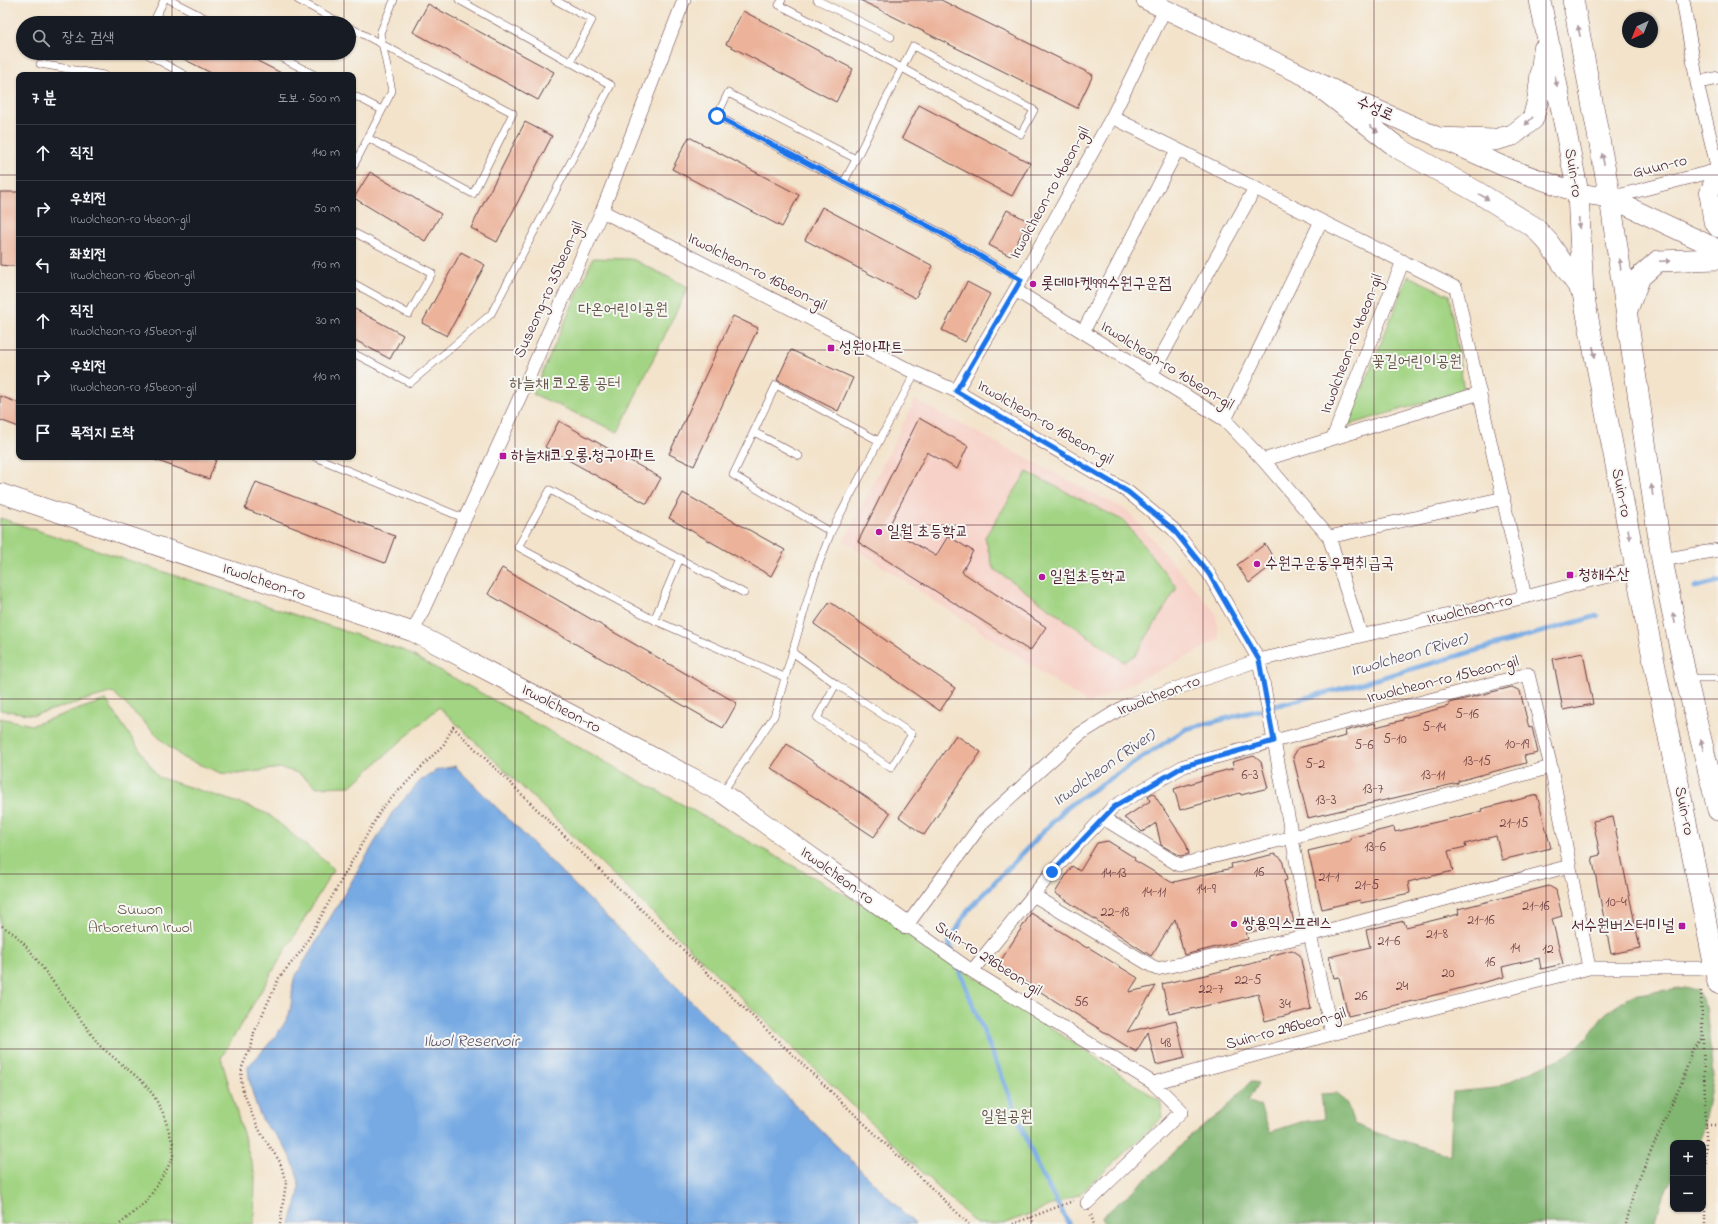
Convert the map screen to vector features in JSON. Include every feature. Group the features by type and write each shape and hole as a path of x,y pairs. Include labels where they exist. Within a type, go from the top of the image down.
{"main road":[{"name":"Suin-ro","path":"1540,0 1578,193 1583,293 1636,568 1711,973"},
{"name":"Suin-ro","path":"1573,0 1610,198 1662,560 1686,678 1718,810"},
{"path":"1440,138 1494,140 1513,135 1533,119 1538,99 1546,29"},
{"path":"1310,79 1398,148 1477,192 1534,227 1548,242 1583,293"},
{"path":"1626,310 1640,277 1658,261 1718,259"}],"street":[{"name":"Suseong-ro 35beon-gil","path":"413,632 466,519 602,211 684,0"},
{"name":"수성로","path":"1146,0 1168,5 1310,79 1506,167 1578,193 1610,198 1718,249"},
{"path":"1685,1 1698,83 1718,170 1709,194 1713,221 1718,228"},
{"path":"1112,117 1168,5"},
{"path":"1698,83 1718,78"},
{"name":"Irwolcheon-ro 4beon-gil","path":"956,391 1018,285 1112,117 1456,288 1525,597"},
{"path":"1083,332 1178,150"},
{"name":"Guun-ro","path":"1610,198 1718,170"},
{"path":"1151,374 1255,188"},
{"name":"Irwolcheon-ro 16beon-gil","path":"602,211 915,373 956,391 1128,492 1173,529 1209,574 1259,660"},
{"path":"1225,420 1321,221"},
{"name":"Irwolcheon-ro 4beon-gil","path":"1333,438 1403,261"},
{"name":"Irwolcheon-ro 10beon-gil","path":"1018,285 1083,332 1225,420 1263,460 1329,537 1361,635"},
{"name":"Irwolcheon-ro 4beon-gil","path":"1263,460 1480,393"},
{"name":"Irwolcheon-ro","path":"0,493 413,632 722,794 907,925 984,821 1080,734 1125,706 1259,660 1525,597 1636,568"},
{"path":"1329,537 1504,498"},
{"path":"1662,560 1718,550"},
{"path":"1259,660 1310,935 1332,1034"},
{"name":"Irwolcheon-ro 15beon-gil","path":"972,971 1052,872 1102,818 1114,807 1184,766 1528,674 1551,767 1589,968"},
{"path":"1102,818 1179,865 1293,837 1551,767"},
{"path":"1033,896 1157,969 1310,935 1570,866"},
{"name":"Suin-ro 296beon-gil","path":"907,925 972,971 1153,1083 1332,1034 1589,968 1711,973"},
{"path":"1087,1203 1182,1111 1153,1083"}],"lane":[{"path":"156,16 164,0"},
{"path":"170,0 201,16"},
{"path":"298,0 328,16"},
{"path":"356,160 392,91 380,32 394,0"},
{"path":"356,355 410,383 491,314 611,86 459,0"},
{"path":"555,0 592,20 570,63"},
{"path":"782,0 779,5 902,68 1021,134 1034,110 913,46 902,68 856,159 844,182"},
{"path":"817,0 891,37"},
{"path":"356,31 513,113 473,194 368,138"},
{"path":"158,60 180,72"},
{"path":"286,60 309,72"},
{"path":"40,64 87,72"},
{"path":"856,159 728,93 717,116 936,230 1018,285"},
{"path":"356,97 382,110"},
{"path":"356,234 432,273 409,314 356,286"},
{"path":"722,794 774,716 814,577 831,532 915,373"},
{"path":"831,532 733,475 776,385 879,441"},
{"path":"754,432 799,456"},
{"path":"323,460 466,519"},
{"path":"331,460 334,464"},
{"path":"744,593 550,490 518,547 654,620 784,677"},
{"path":"654,620 680,558"},
{"path":"792,652 836,684 912,734 891,768 817,718 836,684"},
{"path":"1686,678 1718,678"}],"path":[{"path":"280,1224 286,1183 280,1162 262,1135 243,1091 241,1079 242,1067 252,1044 254,1033 279,978 302,950 382,808 444,744 453,727 572,844 969,1224"},
{"path":"2,926 17,936 31,952 100,1046 143,1082 154,1096 163,1113 173,1144 173,1157 147,1201 120,1224"},
{"path":"1704,1224 1706,1125 1702,1038 1711,973"},
{"path":"1626,1224 1635,1187 1682,1082 1692,1050 1702,1038"},
{"path":"1706,1125 1718,1125"},
{"path":"1013,1224 1074,1201 1087,1203 1094,1224"},
{"path":"1031,1217 1034,1224"}],"shaded area":[{"name":"일월초등학교","path":"915,400 1128,511 1216,613 1219,639 1185,658 1089,704 844,541"}],"green space":[{"name":"다온어린이공원","path":"593,258 632,259 688,287 618,432 533,394"},
{"name":"꽃길어린이공원","path":"1408,276 1449,295 1464,391 1348,425"},
{"path":"1027,472 1124,521 1177,588 1136,654 1124,662 993,568 985,537"},
{"name":"일월공원","path":"0,518 405,651 889,919 1160,1101 1163,1117 1080,1194 1004,1224 976,1224 439,707 351,786 317,787 298,773 280,768 238,774 221,773 183,758 166,744 113,692 34,715 0,710"},
{"name":"Suwon Arboretum Irwol","path":"106,700 158,777 268,814 334,869 221,1058 255,1175 254,1224 0,1224 0,718 32,725"},
{"path":"1685,987 1696,990 1706,1006 1713,1077 1701,1140 1670,1140 1670,1184 1664,1191 1655,1224 1104,1224 1102,1217 1158,1169 1190,1136 1222,1112 1251,1081 1258,1083 1248,1101 1260,1106 1270,1132 1301,1122 1324,1119 1321,1094 1337,1093 1347,1104 1354,1124 1380,1134 1450,1155 1453,1092 1495,1088 1567,1055 1584,1041 1606,1013 1633,995"}],"water":[{"name":"Ilwol Reservoir","path":"455,766 915,1224 290,1224 299,1190 297,1174 283,1144 263,1122 251,1088 248,1066 269,1044 287,1019 290,1010 294,979 392,813 420,781 437,770"}],"building":[{"path":"860,0 941,0 1093,75 1077,108"},
{"path":"428,4 554,72 538,100 413,32"},
{"path":"743,11 853,69 836,102 726,44"},
{"path":"186,60 256,60 279,72 209,72"},
{"path":"919,105 1030,163 1012,196 902,138"},
{"path":"525,122 552,136 497,242 471,228"},
{"path":"689,137 799,195 782,227 672,169"},
{"path":"370,172 441,214 425,241 356,199 356,195"},
{"path":"0,192 16,192 16,267 0,265"},
{"path":"822,207 933,266 915,298 805,240"},
{"path":"1007,210 1028,221 1010,256 989,245"},
{"path":"461,252 485,265 447,336 422,323"},
{"path":"967,282 990,294 965,342 942,330"},
{"path":"356,310 403,335 390,359 356,341"},
{"path":"733,316 758,328 694,466 669,454"},
{"path":"791,350 853,378 838,411 777,380"},
{"path":"0,396 16,402 16,426 0,420"},
{"name":"일월 초등학교","path":"919,418 968,446 957,469 927,452 888,528 936,556 948,536 973,551 962,572 1046,627 1030,651 858,542"},
{"path":"559,421 661,478 647,504 545,447"},
{"path":"155,460 216,460 209,479"},
{"path":"256,482 395,536 385,563 245,509"},
{"path":"683,493 785,550 771,576 669,518"},
{"name":"수원구운동우편취급국","path":"1265,544 1276,562 1249,583 1237,565"},
{"path":"502,568 737,703 723,728 488,594"},
{"path":"830,602 955,688 940,711 814,624"},
{"path":"1583,653 1593,704 1563,710 1553,659"},
{"path":"1512,687 1520,691 1529,728 1532,727 1538,753 1524,756 1526,763 1458,781 1458,783 1308,818 1293,757 1298,748 1346,736 1345,731 1375,723 1376,727 1403,720 1403,718 1449,706 1449,703"},
{"path":"956,735 981,752 924,835 899,817"},
{"path":"787,744 890,813 874,837 771,768"},
{"path":"1254,756 1261,762 1268,788 1241,795 1240,793 1180,810 1174,789 1202,780 1201,777 1234,768 1232,762"},
{"path":"1153,793 1186,843 1189,854 1181,856 1161,845 1156,823 1142,832 1135,825 1124,818 1150,801 1148,796"},
{"path":"1537,795 1551,848 1502,860 1496,836 1465,844 1466,847 1448,851 1453,871 1408,882 1410,893 1361,903 1360,900 1322,909 1308,851 1350,841 1350,838 1394,827 1395,832 1482,811 1481,809"},
{"path":"1613,817 1640,948 1611,954 1592,857 1600,855 1593,821"},
{"path":"1108,841 1135,858 1134,860 1175,883 1174,882 1232,868 1231,864 1275,854 1282,859 1287,880 1284,881 1294,922 1246,933 1248,939 1184,955 1175,919 1151,956 1055,893 1072,866 1080,871 1097,843"},
{"path":"1549,886 1556,890 1562,916 1552,919 1563,964 1541,969 1539,958 1502,967 1504,977 1427,998 1348,1016 1339,977 1334,978 1329,957 1370,947 1366,930 1404,921 1406,927 1459,914 1458,909"},
{"path":"1031,913 1138,978 1129,992 1156,986 1127,1032 1176,1020 1185,1058 1156,1065 1148,1032 1136,1052 998,965"},
{"path":"1292,950 1300,955 1311,1009 1265,1021 1258,994 1169,1014 1162,984 1185,980 1270,959 1269,956"}],"waterway":[{"name":"Irwolcheon (River)","path":"1695,587 1718,581"},
{"name":"Irwolcheon (River)","path":"953,953 949,943 968,910 1068,806 1186,729 1359,684 1597,616"},
{"name":"Irwolcheon (River)","path":"957,965 1039,1170 1069,1224"}],"place":[{"name":"롯데마켓999수원구운점","path":"1033,284"},
{"name":"성원아파트","path":"831,348"},
{"name":"하늘채코오롱.청구아파트","path":"503,456"},
{"name":"일월 초등학교","path":"879,532"},
{"name":"수원구운동우편취급국","path":"1257,564"},
{"name":"청해수산","path":"1570,575"},
{"name":"일월초등학교","path":"1042,577"},
{"name":"쌍용익스프레스","path":"1234,924"},
{"name":"서수원버스터미널","path":"1682,926"}],"route":[{"path":"717,116 936,230 1021,280 956,391 1128,492 1173,529 1209,574 1259,660 1274,741 1184,766 1114,807 1052,872"}],"park label":[{"name":"하늘채 코오롱 공터","path":"565,384"}]}
